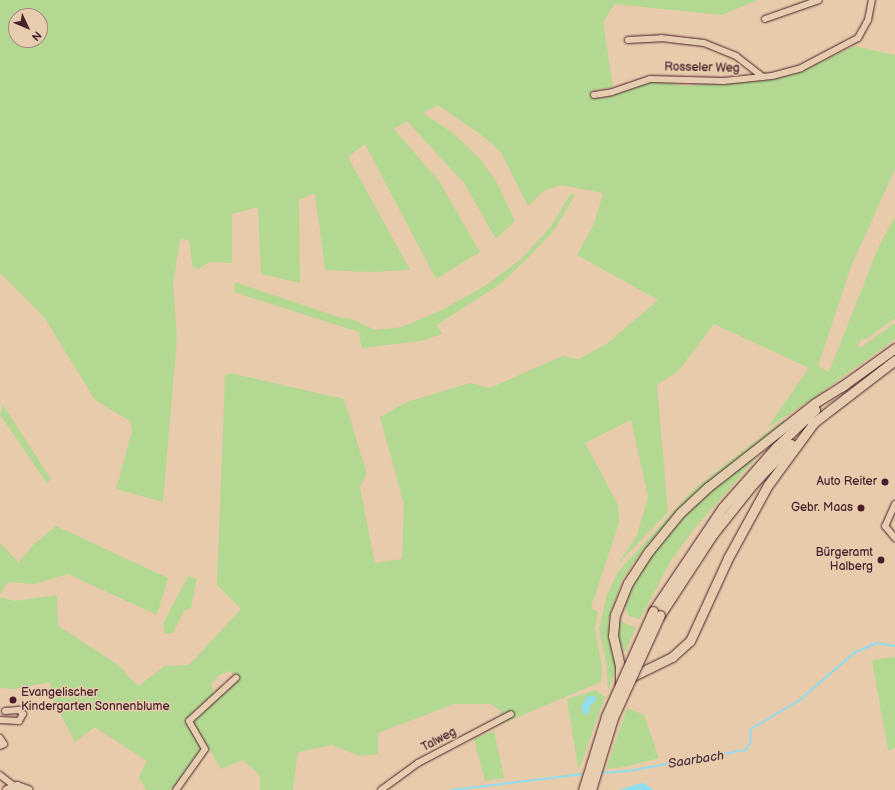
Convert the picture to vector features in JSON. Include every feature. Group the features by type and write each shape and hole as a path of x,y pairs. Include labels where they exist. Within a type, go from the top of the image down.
{"highway":[{"path":"588,789 620,690 621,672 615,644 614,615 628,583 649,551 680,514 736,464 815,403 845,384 895,348"},
{"path":"656,613 730,512 782,453 815,421 895,360"},
{"path":"588,789 613,718 656,613 705,531 746,479 792,431 845,384"},
{"path":"620,690 631,676 660,663 683,649 695,633 728,558 764,491 815,421"},
{"path":"615,644 626,659 634,663 644,665 660,663"}],"main road":[{"path":"10,788 28,790"}],"street":[{"path":"765,19 819,0"},
{"name":"Rosseler Weg","path":"594,95 650,79 711,82 763,77 801,68 852,43 866,27 872,0"},
{"path":"628,40 661,38 704,43 736,56 763,77"},
{"path":"895,504 885,526 895,538"},
{"path":"176,790 205,749 189,722 236,678"},
{"path":"0,720 19,721 23,714 19,710 6,711"},
{"name":"Talweg","path":"381,790 418,763 511,714"},
{"path":"0,738 4,744 0,746"},
{"path":"0,775 10,788"}],"green space":[{"path":"0,0 758,0 722,15 614,4 603,23 613,87 593,90 594,99 615,95 649,82 661,81 686,86 766,80 801,72 854,46 895,55 895,169 850,269 818,366 829,372 879,246 895,217 895,318 866,339 862,338 858,346 860,348 895,323 895,339 811,400 767,428 809,368 714,324 678,371 657,385 668,512 618,564 637,535 648,497 631,420 585,443 618,505 619,523 591,608 598,612 595,628 602,667 601,682 499,725 503,720 500,710 490,704 454,704 378,733 378,754 359,756 332,745 298,752 293,790 260,790 260,776 243,760 221,769 193,722 236,678 230,671 219,675 211,684 215,697 186,720 202,748 171,790 146,790 139,777 147,761 95,727 75,742 52,697 50,682 15,689 0,688 0,597 14,601 57,595 58,626 117,664 138,686 165,666 189,665 241,609 217,585 225,376 230,373 344,399 367,474 360,487 375,563 402,559 404,505 380,417 407,402 470,383 490,388 563,356 579,359 608,343 658,300 577,255 594,224 603,193 561,185 545,190 528,206 501,152 480,134 438,105 423,113 453,133 480,159 496,181 515,221 496,239 464,183 407,121 394,129 439,181 480,252 436,279 365,144 348,157 410,270 369,272 325,270 315,193 299,200 300,283 261,274 258,207 232,214 232,263 210,262 198,269 193,268 189,240 180,239 173,284 177,338 163,502 116,489 132,431 130,421 95,400 44,317 0,273"},
{"path":"571,193 575,195 555,229 531,255 499,285 437,325 442,334 421,341 362,348 359,332 234,292 235,282 342,318 352,319 375,330 402,327 442,310 488,284 520,260 550,228"},
{"path":"3,405 51,479 47,483 0,415"},
{"path":"783,420 784,422 696,492 638,557 622,580 608,622 617,666 608,691 607,666 599,629 607,595 618,572 693,490"},
{"path":"753,455 756,458 695,528 670,562 640,619 629,616 625,608 626,597 647,559 682,518"},
{"path":"56,526 168,578 157,615 68,574 35,584 8,582 0,594 0,543 19,563 34,544"},
{"path":"188,576 197,579 191,608 184,611 173,633 165,634 163,624"},
{"path":"618,620 636,628 625,652 618,639"},
{"path":"895,657 895,748 888,750 872,660"},
{"path":"596,690 605,697 580,767 578,767 567,699"},
{"path":"627,708 644,715 659,758 628,766 606,769"},
{"path":"494,731 504,778 485,781 474,739"}],"water":[{"path":"592,695 596,697 596,700 590,706 589,713 584,715 581,707 587,697"},
{"path":"643,783 654,790 619,790 638,784"}],"waterway":[{"name":"Saarbach","path":"600,773 628,771 746,750 750,743 751,729 800,700 854,653 876,643 895,646"},
{"name":"Saarbach","path":"452,790 585,774"}],"place":[{"name":"Auto Reiter","path":"885,482"},
{"name":"Gebr. Maas","path":"861,508"},
{"name":"Bürgeramt Halberg","path":"881,560"},
{"name":"Evangelischer Kindergarten Sonnenblume","path":"13,700"}]}
